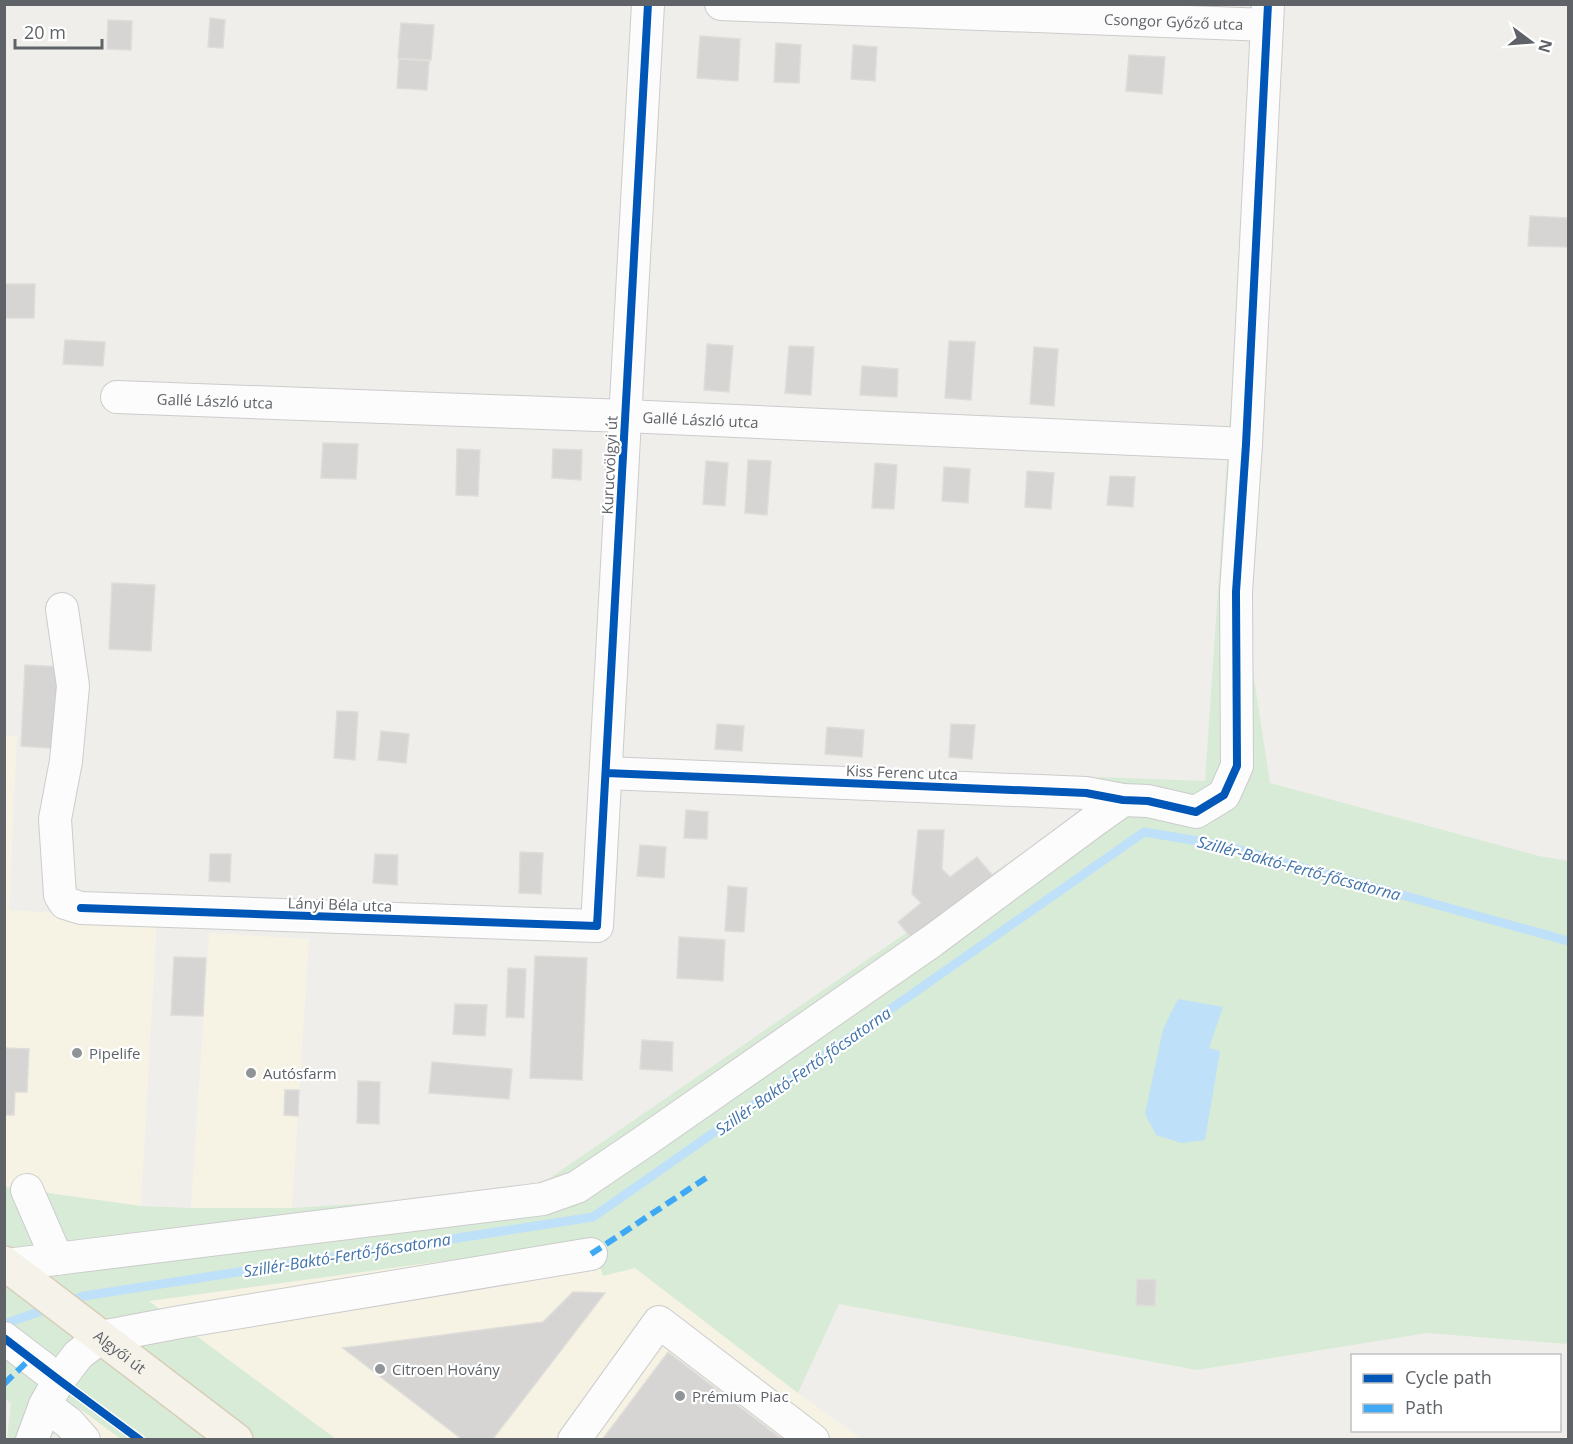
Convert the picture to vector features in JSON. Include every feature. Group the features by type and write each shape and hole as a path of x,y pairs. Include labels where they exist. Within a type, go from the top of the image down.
{"main road":[{"name":"Algyői út","path":"15,1271 236,1440"}],"street":[{"name":"Kurucvölgyi út","path":"597,927 648,4"},
{"name":"Csongor Győző utca","path":"721,4 1267,15"},
{"path":"1245,444 1267,15"},
{"name":"Gallé László utca","path":"117,397 625,416 1245,444"},
{"name":"Kiss Ferenc utca","path":"606,773 1086,793 1123,800 1148,801 1196,812 1224,795 1237,766 1236,592 1245,444"},
{"name":"Lányi Béla utca","path":"62,609 73,686 66,761 55,819 60,895 66,903 81,908 597,927"},
{"path":"15,1271 57,1259 543,1199 577,1187 932,941 1123,800"},
{"path":"27,1190 57,1259"},
{"path":"32,1440 52,1392 96,1333 180,1322 591,1254"},
{"path":"574,1440 659,1322 813,1440"},
{"path":"7,1339 52,1392 69,1424 84,1440"}],"shaded area":[{"name":"Pipelife","path":"5,735 17,736 9,910 157,918 141,1206 5,1187"},
{"name":"Autósfarm","path":"209,933 309,939 292,1208 191,1208"},
{"path":"591,1240 635,1268 862,1439 336,1439 148,1301"},
{"path":"80,1408 121,1439 58,1440 59,1432"}],"green space":[{"path":"1230,415 1264,416 1249,646 1270,783 1539,856 1568,861 1568,1344 1427,1333 1197,1370 839,1304 798,1393 635,1268 603,1276 591,1241 149,1301 336,1439 121,1439 80,1409 57,1433 41,1438 7,1439 11,1403 5,1399 5,1187 141,1206 292,1208 503,1192 547,1180 1095,803 1098,777 1205,781"}],"water":[{"path":"1178,999 1223,1007 1209,1048 1220,1051 1205,1140 1181,1143 1156,1135 1145,1114 1163,1029"}],"building":[{"path":"210,18 225,20 223,48 208,47"},
{"path":"108,20 132,21 131,50 107,49"},
{"path":"401,23 434,25 431,60 398,58"},
{"path":"700,36 740,39 738,81 697,78"},
{"path":"776,43 801,45 799,83 774,82"},
{"path":"853,45 877,47 875,81 851,79"},
{"path":"1129,55 1165,57 1162,94 1126,91"},
{"path":"399,59 429,61 427,90 397,88"},
{"path":"1530,216 1568,218 1568,247 1528,246"},
{"path":"4,284 35,284 34,318 4,318"},
{"path":"65,340 105,342 103,366 63,364"},
{"path":"949,341 975,342 971,400 945,398"},
{"path":"707,344 733,346 729,392 704,390"},
{"path":"789,346 814,347 811,395 785,393"},
{"path":"1034,347 1058,349 1054,406 1030,404"},
{"path":"862,366 898,369 897,397 860,395"},
{"path":"323,443 358,444 356,479 321,478"},
{"path":"457,449 480,450 478,496 456,495"},
{"path":"553,449 582,450 581,480 552,478"},
{"path":"748,460 771,461 767,515 745,513"},
{"path":"706,461 728,463 725,506 703,504"},
{"path":"875,463 897,465 894,509 872,508"},
{"path":"944,467 970,469 968,503 942,501"},
{"path":"1027,471 1054,473 1051,509 1025,507"},
{"path":"1110,476 1135,477 1133,507 1107,505"},
{"path":"112,583 155,585 151,651 109,649"},
{"path":"25,665 65,667 61,749 21,746"},
{"path":"337,711 358,712 355,760 334,758"},
{"path":"717,724 744,726 742,751 715,749"},
{"path":"951,724 975,725 972,759 949,757"},
{"path":"827,727 864,730 862,757 825,754"},
{"path":"381,731 409,734 406,763 378,760"},
{"path":"686,810 708,812 707,839 684,838"},
{"path":"918,830 944,830 942,869 950,877 977,857 993,876 912,939 898,922 921,903 912,894"},
{"path":"640,845 666,847 664,878 637,876"},
{"path":"520,852 543,853 541,894 519,893"},
{"path":"210,854 231,854 230,882 209,881"},
{"path":"375,854 398,855 397,885 373,883"},
{"path":"728,886 747,888 744,932 725,931"},
{"path":"679,937 725,940 723,981 677,978"},
{"path":"535,956 587,958 582,1080 530,1078"},
{"path":"174,957 206,958 203,1016 171,1015"},
{"path":"508,968 526,969 524,1018 506,1017"},
{"path":"455,1004 487,1005 485,1036 453,1034"},
{"path":"642,1040 673,1042 672,1071 640,1069"},
{"path":"4,1048 29,1049 27,1092 15,1092 14,1115 4,1115"},
{"path":"432,1062 512,1069 509,1099 429,1093"},
{"path":"358,1081 380,1082 379,1124 357,1123"},
{"path":"285,1090 299,1090 298,1116 284,1115"},
{"path":"1137,1279 1156,1280 1155,1306 1136,1305"},
{"path":"573,1292 605,1293 492,1440 463,1440 343,1348 543,1322"},
{"name":"Prémium Piac","path":"668,1352 783,1440 602,1440"}],"waterway":[{"name":"Szillér-Baktó-Fertő-főcsatorna","path":"66,1302 84,1296 593,1217 1144,832 1222,845 1568,941"},
{"name":"Szillér-Baktó-Fertő-főcsatorna","path":"4,1324 50,1308"}],"marked path":[{"path":"591,1254 709,1176"},
{"path":"4,1384 30,1359"}],"cycle path":[{"path":"81,908 597,926 648,4"},
{"path":"606,773 1086,793 1123,800 1148,801 1196,812 1224,795 1237,766 1236,592 1246,444 1268,4"},
{"path":"4,1338 140,1440"}],"place":[{"name":"Pipelife","path":"77,1053"},
{"name":"Autósfarm","path":"251,1073"},
{"name":"Citroen Hovány","path":"380,1369"},
{"name":"Prémium Piac","path":"680,1396"}]}
